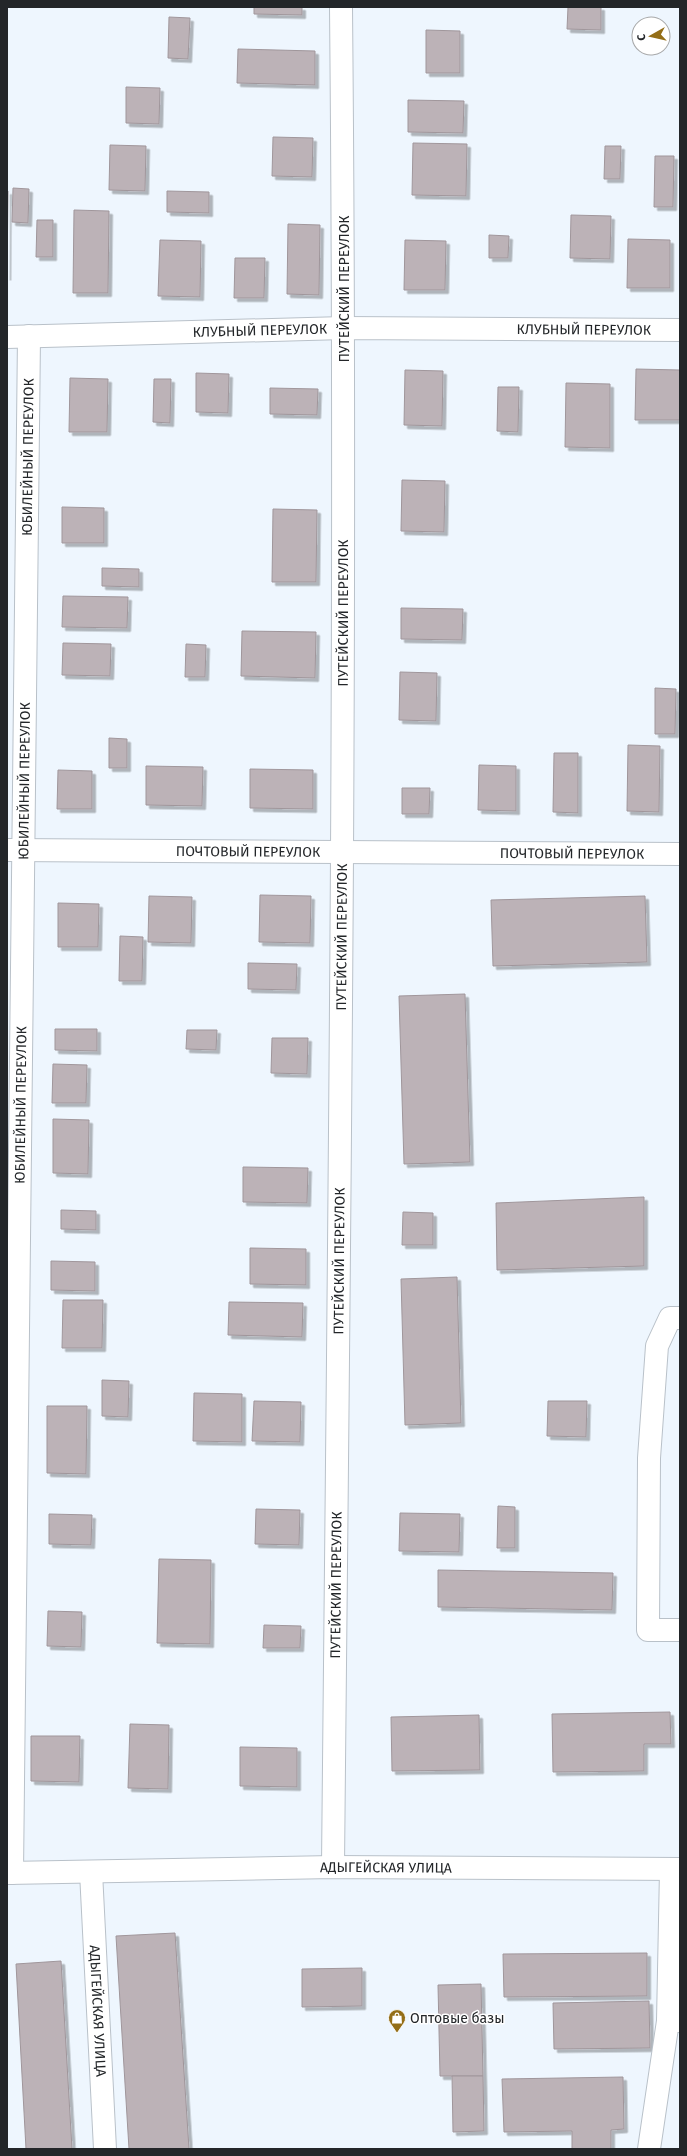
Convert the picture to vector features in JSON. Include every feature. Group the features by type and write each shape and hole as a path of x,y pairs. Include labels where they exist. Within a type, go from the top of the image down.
{"street":[{"name":"ПУТЕЙСКИЙ ПЕРЕУЛОК","path":"333,1867 343,851 344,328 341,7"},
{"name":"КЛУБНЫЙ ПЕРЕУЛОК","path":"7,337 344,328 680,330"},
{"name":"ЮБИЛЕЙНЫЙ ПЕРЕУЛОК","path":"10,1873 15,849 29,336"},
{"name":"ПОЧТОВЫЙ ПЕРЕУЛОК","path":"15,849 680,854"},
{"path":"680,1318 670,1318 657,1346 649,1458 648,1630 680,1630"},
{"name":"АДЫГЕЙСКАЯ УЛИЦА","path":"10,1873 333,1867 675,1869"},
{"path":"649,2149 674,2021 675,1869"},
{"name":"АДЫГЕЙСКАЯ УЛИЦА","path":"92,1872 105,2149"}],"building":[{"path":"254,7 302,7 302,15 254,14"},
{"path":"568,7 601,7 601,30 567,29"},
{"path":"169,17 190,18 188,59 168,58"},
{"path":"426,30 460,31 460,73 426,73"},
{"path":"238,49 315,51 315,85 237,83"},
{"path":"126,87 160,88 159,124 126,123"},
{"path":"408,100 464,101 463,133 408,132"},
{"path":"273,137 313,138 312,177 272,176"},
{"path":"413,143 467,144 466,196 412,195"},
{"path":"110,145 146,146 145,191 109,190"},
{"path":"605,146 621,146 620,179 604,179"},
{"path":"655,156 674,156 673,207 654,207"},
{"path":"13,188 29,189 28,223 12,222"},
{"path":"7,191 8,191 7,277"},
{"path":"167,191 209,192 209,213 167,212"},
{"path":"74,210 109,211 108,293 73,293"},
{"path":"571,215 611,216 610,259 570,258"},
{"path":"37,220 53,220 53,257 36,257"},
{"path":"288,224 320,225 319,295 287,294"},
{"path":"489,235 509,236 508,258 489,258"},
{"path":"628,239 670,240 670,288 627,288"},
{"path":"160,240 201,241 200,297 158,296"},
{"path":"405,240 446,241 445,290 404,290"},
{"path":"235,258 265,258 264,298 234,298"},
{"path":"636,369 680,370 680,420 635,420"},
{"path":"405,370 443,371 442,426 404,425"},
{"path":"196,373 229,374 228,413 196,412"},
{"path":"70,378 108,379 107,432 69,432"},
{"path":"154,379 171,379 170,423 153,422"},
{"path":"566,383 610,384 610,448 565,447"},
{"path":"498,387 519,387 518,432 497,431"},
{"path":"270,388 318,389 317,415 270,414"},
{"path":"402,480 445,481 444,532 401,531"},
{"path":"62,507 104,508 104,543 62,543"},
{"path":"273,509 317,510 316,582 272,582"},
{"path":"102,568 139,569 139,587 102,586"},
{"path":"63,596 128,597 127,628 62,627"},
{"path":"401,608 463,609 462,640 401,639"},
{"path":"242,631 316,632 315,678 241,676"},
{"path":"63,643 111,644 110,676 62,675"},
{"path":"186,644 206,645 205,677 185,677"},
{"path":"400,672 437,673 436,721 399,720"},
{"path":"655,688 676,689 675,734 655,734"},
{"path":"109,738 127,739 127,768 109,768"},
{"path":"628,745 660,746 659,812 627,811"},
{"path":"554,753 578,753 578,813 553,812"},
{"path":"479,765 516,766 516,811 478,810"},
{"path":"146,766 203,767 202,806 146,805"},
{"path":"250,769 313,770 313,809 250,808"},
{"path":"58,770 92,771 92,809 57,809"},
{"path":"402,788 430,788 429,814 402,814"},
{"path":"260,895 311,896 310,943 259,942"},
{"path":"149,896 192,897 191,943 148,942"},
{"path":"645,896 647,962 493,966 491,900"},
{"path":"58,903 99,904 98,947 58,947"},
{"path":"120,936 143,937 142,981 119,981"},
{"path":"248,963 297,964 296,990 248,989"},
{"path":"465,994 470,1162 404,1164 399,996"},
{"path":"55,1029 97,1029 97,1051 55,1050"},
{"path":"187,1030 217,1030 216,1050 186,1049"},
{"path":"272,1038 308,1038 307,1074 271,1073"},
{"path":"53,1064 87,1065 86,1103 52,1103"},
{"path":"53,1119 89,1120 88,1174 53,1173"},
{"path":"243,1167 308,1168 307,1203 243,1202"},
{"path":"644,1197 644,1266 497,1270 496,1203"},
{"path":"61,1210 96,1211 96,1230 61,1229"},
{"path":"403,1212 433,1213 433,1245 402,1245"},
{"path":"250,1248 306,1249 306,1285 250,1284"},
{"path":"51,1261 95,1262 95,1291 51,1290"},
{"path":"457,1277 461,1423 405,1425 401,1279"},
{"path":"63,1300 103,1300 102,1348 62,1348"},
{"path":"229,1302 303,1303 302,1337 228,1335"},
{"path":"102,1380 129,1381 128,1417 102,1416"},
{"path":"194,1393 242,1394 242,1442 193,1441"},
{"path":"254,1401 301,1402 300,1442 252,1441"},
{"path":"548,1401 587,1401 586,1437 547,1436"},
{"path":"47,1406 87,1406 86,1474 47,1473"},
{"path":"498,1506 515,1507 515,1548 497,1548"},
{"path":"256,1509 300,1510 299,1545 255,1544"},
{"path":"400,1513 460,1514 459,1552 399,1551"},
{"path":"49,1514 92,1515 91,1545 49,1544"},
{"path":"159,1559 211,1560 210,1644 157,1643"},
{"path":"438,1570 613,1573 612,1610 438,1607"},
{"path":"48,1611 82,1612 81,1647 47,1646"},
{"path":"264,1625 301,1626 300,1648 263,1648"},
{"path":"670,1712 671,1744 644,1744 644,1771 553,1772 552,1714"},
{"path":"479,1715 480,1770 392,1771 391,1717"},
{"path":"130,1724 169,1725 168,1789 128,1788"},
{"path":"31,1736 80,1736 79,1782 31,1781"},
{"path":"240,1747 297,1748 297,1787 240,1786"},
{"path":"175,1933 189,2149 129,2149 116,1936"},
{"path":"647,1953 647,1996 504,1997 503,1954"},
{"path":"61,1961 72,2149 26,2149 16,1964"},
{"path":"362,1968 362,2006 302,2007 302,1969"},
{"path":"481,1984 483,2076 440,2076 438,1985"},
{"path":"649,2001 650,2048 554,2049 553,2003"},
{"path":"452,2076 483,2076 484,2131 453,2132"},
{"path":"623,2077 624,2129 611,2130 611,2149 572,2149 572,2131 504,2132 502,2079"}],"place":[{"name":"Оптовые базы","path":"397,2033"}]}
